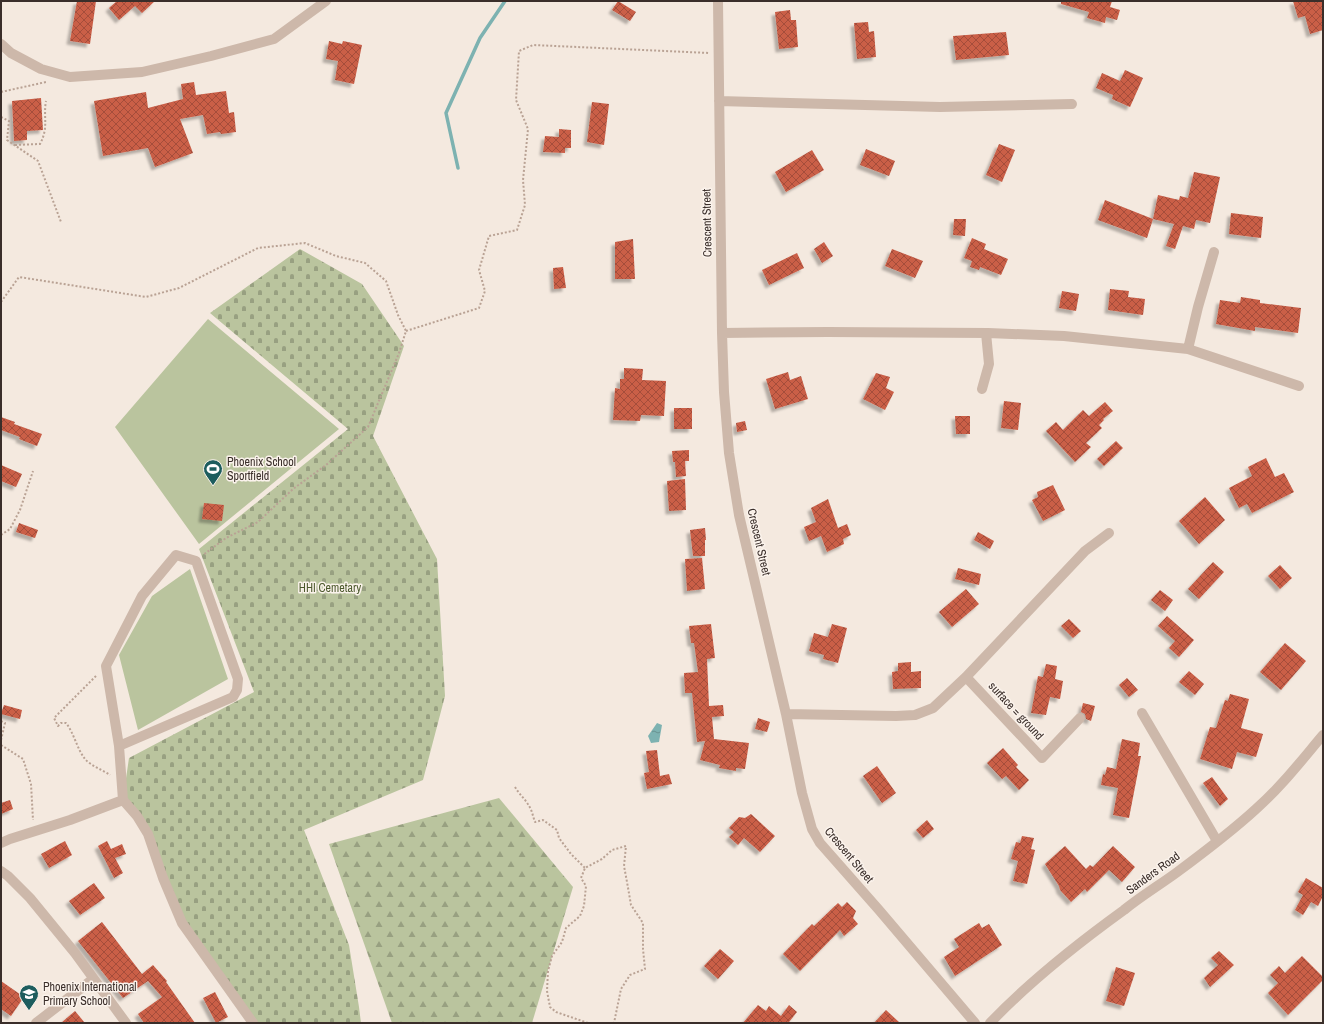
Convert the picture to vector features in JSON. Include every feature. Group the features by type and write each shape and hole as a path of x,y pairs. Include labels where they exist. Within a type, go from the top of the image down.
{"street":[{"path":"1,44 11,53 41,69 70,77 142,72 211,56 274,39 326,1"},
{"name":"Crescent Street","path":"718,1 722,333 724,392 729,453 739,515 786,714 802,793 812,829 820,843 975,1023"},
{"path":"719,101 940,107 1072,104"},
{"path":"1188,349 1198,307 1214,252"},
{"path":"722,333 986,333 1064,336 1188,349 1299,386"},
{"path":"982,389 989,364 986,333"},
{"path":"786,714 896,716 915,715 933,708 966,677 1085,551 1109,533"},
{"path":"119,746 233,697 237,690 238,679 196,561 176,555 142,596 106,666 119,746 123,800 137,816 148,834 163,878 182,923 253,1023"},
{"name":"surface = ground","path":"966,677 1042,758 1080,718"},
{"path":"1142,713 1217,841"},
{"name":"Sanders Road","path":"990,1023 1010,1003 1070,951 1124,909 1176,873 1256,809 1277,789 1323,735"},
{"path":"1,843 70,820 123,800"},
{"path":"1,871 30,898 75,953 126,1023"},
{"path":"36,1023 93,979"}],"path":[{"path":"406,331 479,308 484,291 479,270 489,236 517,230 525,206 523,180 528,129 516,100 519,51 533,45 718,54"},
{"path":"1,92 49,82"},
{"path":"14,145 40,144 46,129 44,109 46,101"},
{"path":"1,117 9,121 7,140 38,161 61,222"},
{"path":"1,302 19,276 146,296 179,288 258,248 305,242 336,256 365,263 386,281 398,316 406,331 399,353 368,427 326,465 293,489 258,522 226,538 208,550 196,561"},
{"path":"1,535 10,529 20,510 33,471"},
{"path":"106,666 54,718 58,726 62,723 66,723 70,728 73,737 86,760 110,775 122,787"},
{"path":"1,721 5,724 1,740"},
{"path":"1,745 23,759 31,784 34,832"},
{"path":"515,787 529,806 535,822 543,820 557,830 559,838 571,854 585,868"},
{"path":"588,1023 556,1012 550,1007 547,991 548,971 552,956 562,942 566,928 580,916 584,906 586,886 581,878 585,868 602,859 612,850 626,846 624,866 631,905 643,923 645,969 630,975 621,989 614,1023"}],"green space":[{"name":"HHI Cemetary","path":"300,249 362,284 404,346 373,436 437,559 445,696 423,780 304,830 349,945 361,1023 249,1023 180,924 147,835 123,799 129,758 254,692 199,549 348,429 210,313"},
{"name":"Phoenix School Sportfield","path":"208,319 339,429 199,544 115,427"},
{"path":"190,569 228,679 138,730 119,655 152,596"},
{"path":"499,798 573,887 532,1023 392,1023 329,844"}],"water":[{"path":"657,723 662,725 659,742 651,743 648,736"}],"building":[{"path":"77,1 96,1 90,44 70,41"},
{"path":"117,1 155,1 142,13 135,6 119,20 109,8"},
{"path":"618,1 636,12 630,21 612,10"},
{"path":"1061,1 1112,1 1110,7 1120,10 1117,20 1106,17 1105,23 1087,18 1089,12 1061,4"},
{"path":"1293,1 1323,1 1323,30 1310,34 1305,16 1298,18"},
{"path":"790,10 791,20 796,20 798,47 779,49 775,12"},
{"path":"868,22 869,32 874,31 876,57 857,59 854,23"},
{"path":"1006,32 1009,55 956,60 953,36"},
{"path":"329,41 342,44 343,41 362,45 354,84 335,80 338,61 326,59"},
{"path":"1125,70 1143,78 1130,107 1112,99 1113,95 1096,88 1102,73 1120,81"},
{"path":"194,82 196,95 226,91 229,113 234,112 236,132 207,134 203,115 180,119 193,153 155,167 148,148 103,156 94,101 146,92 148,108 183,99 181,84"},
{"path":"41,98 43,130 27,131 27,140 14,141 12,101"},
{"path":"592,102 609,104 604,145 587,142"},
{"path":"559,129 571,130 571,148 565,148 565,153 543,152 545,136 559,137"},
{"path":"999,144 1015,150 1002,182 986,175"},
{"path":"866,149 895,161 889,176 860,165"},
{"path":"812,150 824,170 786,192 775,172"},
{"path":"1194,172 1220,177 1210,223 1196,220 1194,229 1183,226 1175,249 1166,246 1174,224 1153,219 1158,195 1179,200 1180,196 1188,198"},
{"path":"1105,200 1153,219 1147,238 1098,220"},
{"path":"1231,213 1263,217 1261,238 1229,234"},
{"path":"954,219 966,219 965,236 953,235"},
{"path":"972,238 986,244 984,249 1008,259 1001,275 980,267 979,270 970,267 972,261 964,258"},
{"path":"633,239 635,279 615,279 615,242"},
{"path":"824,242 833,256 822,263 814,249"},
{"path":"892,249 923,261 915,278 885,266"},
{"path":"797,253 804,268 769,285 762,270"},
{"path":"563,267 566,288 554,289 553,268"},
{"path":"1110,289 1129,291 1128,297 1145,299 1143,315 1108,310"},
{"path":"1062,291 1079,294 1076,311 1059,308"},
{"path":"1241,297 1260,300 1260,303 1301,308 1298,333 1255,327 1255,331 1216,324 1220,300 1240,303"},
{"path":"624,368 643,369 642,380 666,381 664,416 641,415 640,421 613,420 615,388 620,389 620,379 624,379"},
{"path":"788,372 790,380 801,376 808,399 775,409 766,379"},
{"path":"876,373 890,377 886,388 894,392 885,410 863,399"},
{"path":"1004,401 1021,403 1018,430 1001,428"},
{"path":"1105,402 1113,411 1103,419 1104,420 1099,425 1102,428 1086,443 1091,447 1075,462 1046,431 1056,422 1063,430 1083,410 1089,416"},
{"path":"674,408 692,408 692,429 674,429"},
{"path":"955,416 970,416 970,434 956,434"},
{"path":"1,417 15,422 14,424 42,434 37,446 19,439 20,437 1,430"},
{"path":"745,421 747,430 737,432 736,423"},
{"path":"1116,441 1123,448 1104,466 1097,459"},
{"path":"689,450 689,461 685,461 686,476 676,477 675,462 673,462 672,451"},
{"path":"1266,458 1275,477 1284,473 1294,492 1252,513 1247,504 1239,508 1229,488 1252,476 1248,467"},
{"path":"1,465 22,474 16,487 1,481"},
{"path":"685,479 686,510 669,511 667,481"},
{"path":"1053,485 1065,510 1043,521 1032,500 1038,497 1037,492"},
{"path":"1205,497 1225,520 1199,544 1179,521"},
{"path":"828,499 838,528 847,524 851,535 843,539 844,544 827,552 821,536 809,541 804,527 816,522 811,508"},
{"path":"204,503 224,505 222,521 202,519"},
{"path":"19,523 38,530 35,538 16,532"},
{"path":"705,528 705,556 693,556 690,530"},
{"path":"978,532 994,541 990,549 974,540"},
{"path":"702,558 705,589 687,591 685,559"},
{"path":"1213,562 1224,572 1199,599 1188,589"},
{"path":"1280,565 1292,578 1280,589 1268,576"},
{"path":"958,568 981,574 979,585 955,579"},
{"path":"966,589 979,604 952,627 939,612"},
{"path":"1160,590 1173,600 1165,611 1151,600"},
{"path":"1167,616 1194,640 1179,657 1169,648 1175,641 1158,626"},
{"path":"1069,619 1081,631 1073,638 1061,626"},
{"path":"711,624 715,658 707,659 709,706 723,705 724,716 712,717 714,739 749,743 745,769 736,768 736,771 719,768 720,765 700,760 705,741 697,742 692,693 685,693 684,673 698,672 694,643 691,643 689,626"},
{"path":"832,624 847,628 838,663 823,659 824,655 809,651 814,633 828,637"},
{"path":"1285,643 1306,661 1281,690 1260,672"},
{"path":"911,662 911,672 921,671 921,688 893,689 892,672 898,671 898,663"},
{"path":"1046,664 1057,666 1055,679 1063,681 1060,699 1050,697 1046,715 1031,713 1038,676 1043,677"},
{"path":"1189,671 1204,684 1195,695 1179,682"},
{"path":"1127,678 1138,690 1129,697 1119,685"},
{"path":"1230,694 1249,699 1241,728 1263,734 1256,757 1237,752 1232,769 1200,759 1210,727 1216,728 1225,700 1228,701"},
{"path":"1083,703 1095,706 1091,721 1086,719 1085,714 1081,712"},
{"path":"4,705 22,710 20,719 1,714"},
{"path":"758,718 770,722 767,732 755,729"},
{"path":"1122,739 1140,743 1138,756 1141,756 1129,818 1113,815 1118,788 1101,785 1103,774 1105,775 1107,767 1116,769"},
{"path":"1003,748 1018,765 1016,767 1029,780 1019,790 1006,776 1002,779 987,763"},
{"path":"657,750 660,776 669,774 672,784 647,789 644,773 649,772 646,751"},
{"path":"877,766 896,793 882,803 863,776"},
{"path":"1212,777 1228,799 1220,806 1203,783"},
{"path":"10,800 13,809 1,814 1,803"},
{"path":"751,814 775,836 760,852 744,838 738,845 729,837 734,832 729,828 739,817 745,818"},
{"path":"927,820 934,829 923,838 916,830"},
{"path":"1022,836 1034,838 1031,849 1035,850 1027,884 1013,881 1018,861 1011,859 1016,842 1020,843"},
{"path":"65,841 72,855 49,868 41,854"},
{"path":"107,841 111,849 122,844 126,854 115,858 123,873 114,878 98,846"},
{"path":"1065,846 1086,869 1090,865 1093,867 1113,846 1135,867 1122,882 1109,870 1087,892 1085,889 1071,902 1060,890 1045,864"},
{"path":"1306,878 1323,888 1323,896 1318,906 1311,902 1303,915 1295,910 1303,895 1298,892"},
{"path":"94,883 105,898 80,915 69,901"},
{"path":"847,902 856,911 853,918 858,924 844,936 840,930 800,971 783,954 812,924 814,926 838,903 842,907"},
{"path":"102,922 142,974 153,965 167,981 166,982 195,1023 144,1023 138,1014 162,997 148,981 123,998 78,941"},
{"path":"979,923 982,928 989,924 1002,945 955,976 944,957 959,947 954,939"},
{"path":"720,949 734,961 718,979 704,966"},
{"path":"1219,951 1234,965 1210,987 1204,978 1218,965 1211,958"},
{"path":"1302,956 1323,977 1323,980 1288,1015 1268,993 1278,983 1270,975 1279,966 1285,973"},
{"path":"1116,967 1135,973 1124,1006 1106,1001"},
{"path":"1,981 24,997 11,1016 1,1009"},
{"path":"215,992 228,1017 216,1023 203,998"},
{"path":"758,1005 766,1011 769,1006 781,1016 789,1005 797,1012 789,1022 790,1023 743,1023"},
{"path":"886,1010 900,1023 874,1023"},
{"path":"75,1011 85,1023 61,1023"}],"waterway":[{"path":"458,168 446,113 480,38 505,1"}],"place":[{"name":"Phoenix School Sportfield","path":"213,486"},
{"name":"Phoenix International Primary School","path":"29,1011"}]}
